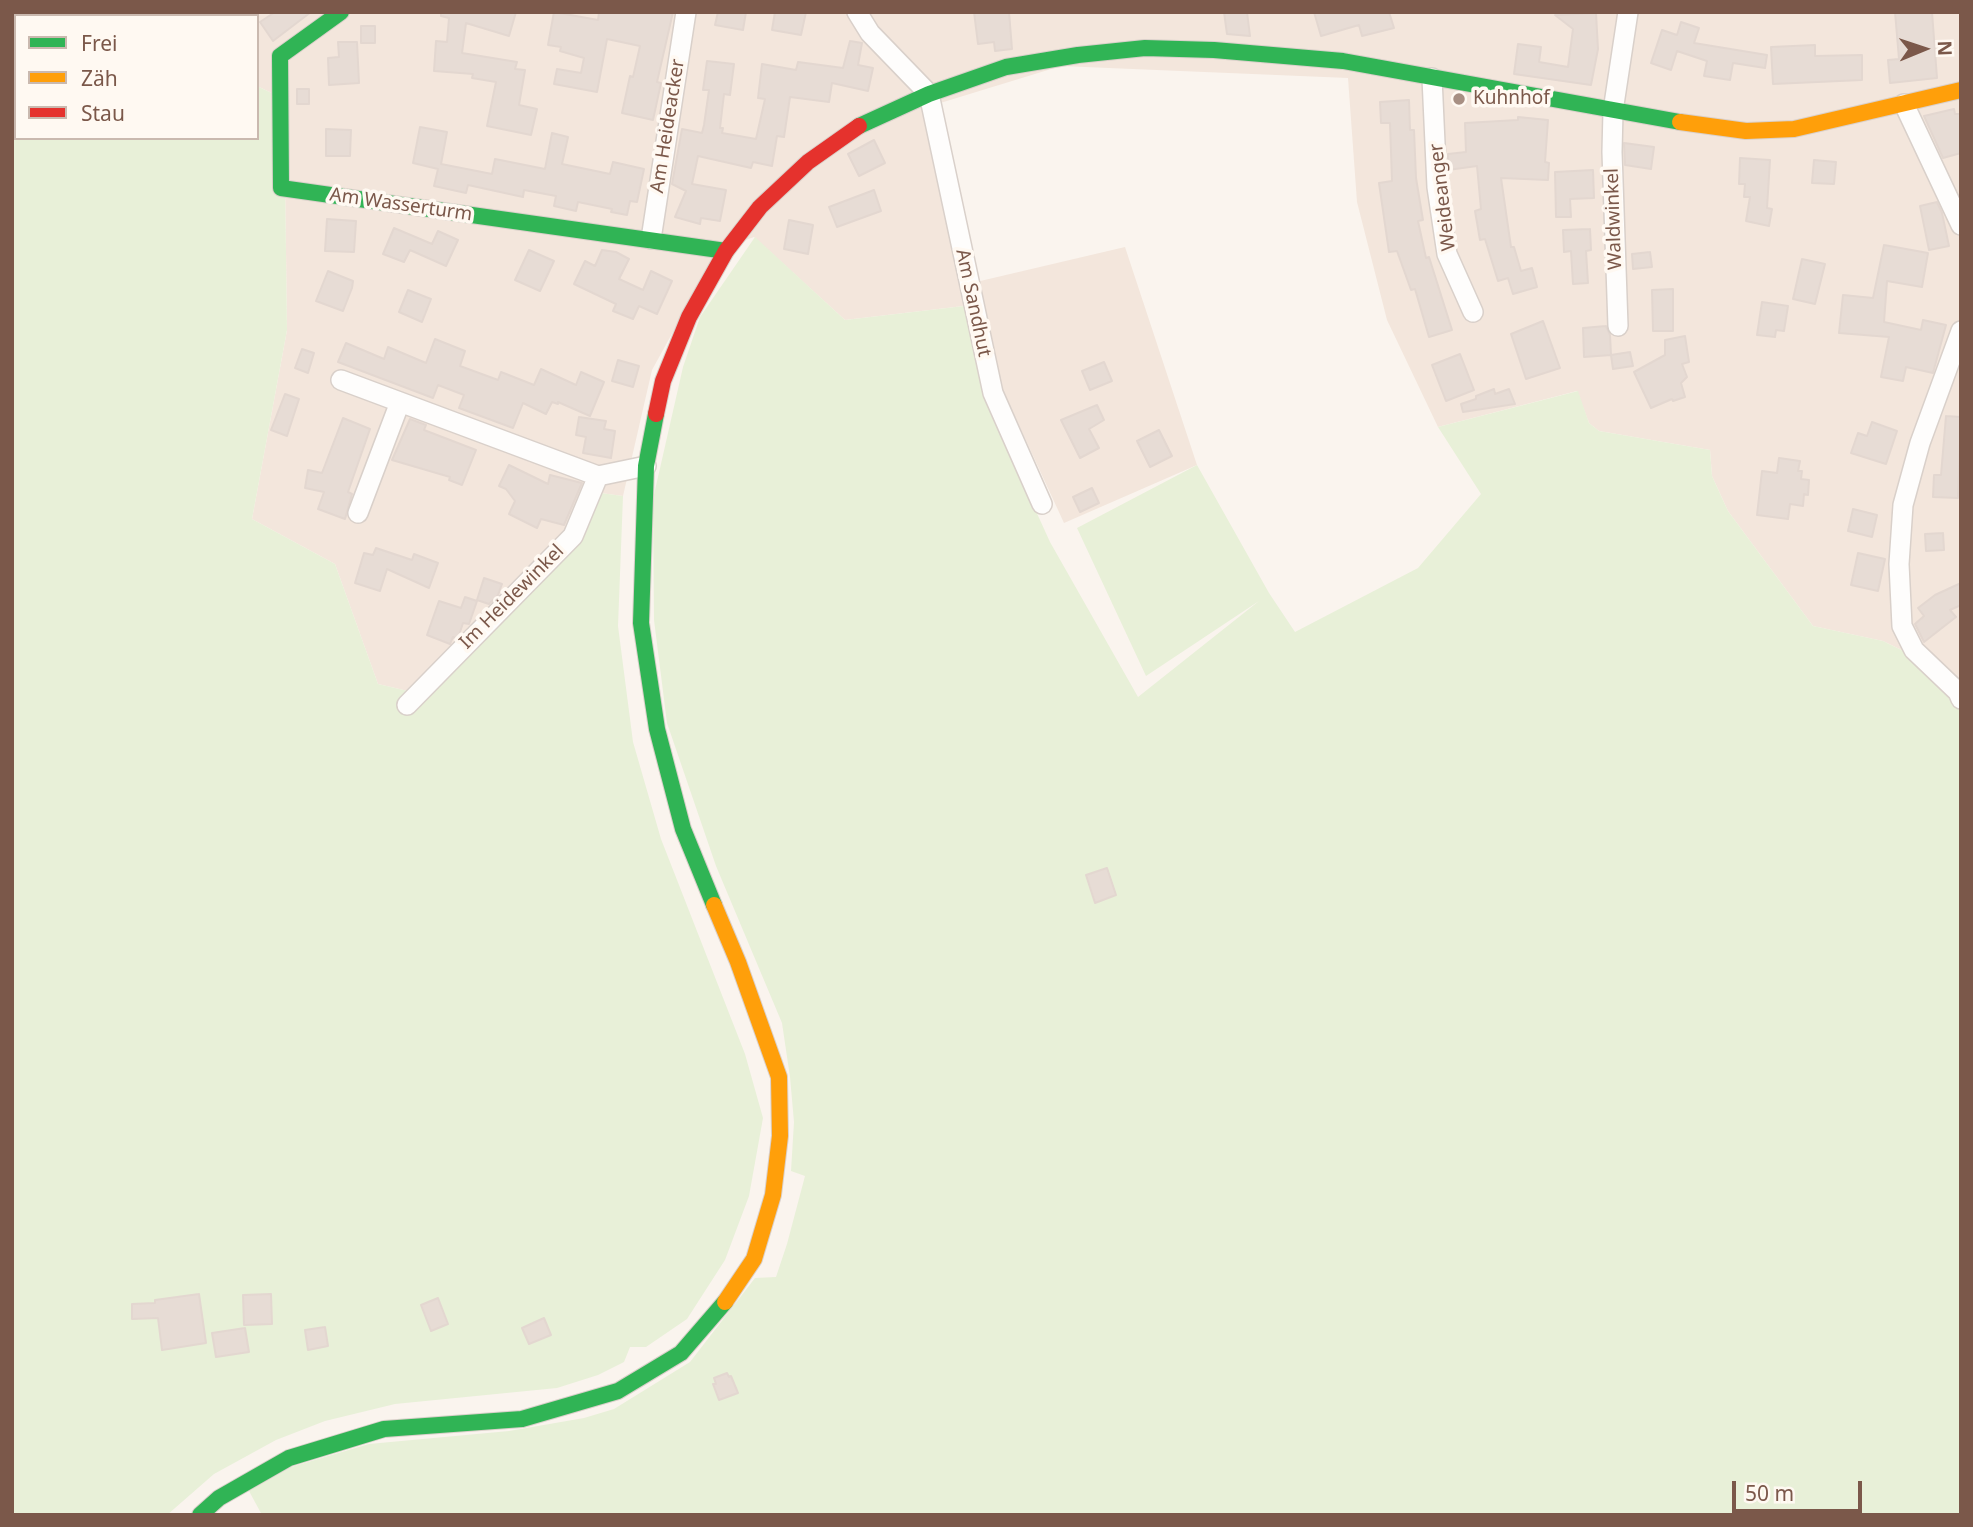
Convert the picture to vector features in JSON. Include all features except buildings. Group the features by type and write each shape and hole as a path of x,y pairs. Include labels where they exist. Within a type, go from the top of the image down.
{"street":[{"name":"Am Wasserturm","path":"341,12 280,56 281,188 726,251"},
{"name":"Am Heideacker","path":"651,239 686,12"},
{"path":"858,12 870,33 929,94"},
{"name":"Waldwinkel","path":"1618,326 1613,111 1628,12"},
{"path":"200,1515 219,1499 289,1458 384,1429 522,1419 618,1391 681,1353 721,1309 754,1259 773,1195 780,1136 779,1077 738,962 683,830 657,729 641,624 646,466 663,381 689,317 726,251 761,207 808,162 856,127 929,94 1006,67 1145,48 1214,50 1343,61 1613,111 1745,131 1794,128 1961,90"},
{"name":"Weideanger","path":"1432,78 1437,187 1447,254 1473,312"},
{"name":"Am Sandhut","path":"929,94 993,393 1042,504"},
{"path":"1904,104 1952,186 1961,225"},
{"path":"1961,331 1920,443 1903,505 1899,564 1902,626 1914,650 1958,692 1961,699"},
{"path":"341,380 598,477 646,466"},
{"path":"358,513 400,402"},
{"name":"Im Heidewinkel","path":"407,705 573,536 598,477"}],"shaded area":[{"path":"1961,12 1961,679 1883,641 1813,626 1728,511 1712,476 1710,450 1599,431 1589,423 1577,391 1438,427 1387,320 1357,202 1348,78 1061,66 937,104 976,282 1125,247 1197,465 1064,523 964,306 845,320 754,237 718,250 652,370 623,496 593,492 578,539 412,692 378,684 335,564 252,519 287,330 284,99 259,87 259,14 128,14"}],"green space":[{"path":"12,12 128,12 14,14 14,140 259,140 259,87 284,99 287,330 252,519 335,564 378,684 412,692 578,539 593,492 623,496 618,626 633,742 661,839 745,1054 763,1118 749,1196 725,1260 687,1319 646,1347 630,1347 624,1362 598,1375 557,1388 395,1404 325,1421 276,1440 214,1474 167,1515 12,1515"},
{"path":"755,237 845,320 964,306 985,399 1050,542 1138,697 1259,601 1146,676 1077,528 1197,465 1269,593 1295,632 1418,568 1481,494 1438,427 1578,391 1589,423 1599,431 1710,450 1712,476 1728,511 1813,626 1883,641 1961,679 1961,1515 262,1515 249,1491 291,1467 369,1444 509,1431 584,1418 614,1409 690,1362 755,1278 776,1277 805,1176 791,1171 794,1122 782,1023 716,866 667,723 654,620 653,499 683,367 700,317"}],"traffic: fast":[{"path":"341,12 280,56 281,188 726,251"},
{"path":"859,126 929,94 1006,67 1078,55 1145,48 1214,50 1343,61 1680,122"},
{"path":"656,414 646,466 641,623 657,729 683,829 714,905"},
{"path":"200,1515 219,1498 289,1458 384,1429 522,1419 618,1391 681,1353 725,1302"}],"traffic: slow":[{"path":"1680,122 1746,131 1794,129 1961,90"},
{"path":"714,905 738,962 779,1077 780,1136 773,1195 754,1259 725,1302"}],"traffic: jam":[{"path":"656,414 663,381 689,317 726,251 760,207 808,162 859,126"}],"place":[{"name":"Kuhnhof","path":"1459,99"}]}
